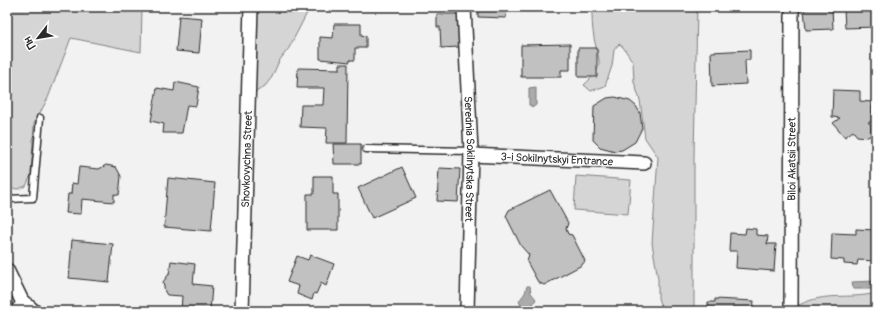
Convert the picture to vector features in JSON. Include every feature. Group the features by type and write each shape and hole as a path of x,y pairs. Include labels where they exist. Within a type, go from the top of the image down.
{"street":[{"name":"Shovkovychna Street","path":"242,311 251,7"},
{"name":"Serednia Sokilnytska Street","path":"464,7 471,153 467,311"},
{"name":"Biloi Akatsii Street","path":"791,311 792,7"},
{"name":"3-i Sokilnytskyi Entrance","path":"471,153 644,163"},
{"path":"7,270 22,301 34,311"}],"lane":[{"path":"7,199 33,198 40,118"},
{"path":"366,149 471,153"},
{"path":"11,311 22,301"}],"shaded area":[{"path":"7,7 142,7 141,52 71,38 48,98 34,124 31,175 26,186 18,189 7,188"},
{"path":"255,7 321,7 307,13 289,48 279,61 272,77 265,86 253,94"},
{"path":"592,7 697,7 694,156 694,311 662,311 658,298 658,279 652,243 658,157 645,138 640,100 634,82 633,62 623,47 619,44 614,50 612,66 605,86 591,91 584,85 596,72 599,63 593,30"},
{"path":"536,87 536,105 533,107 529,105 529,88"},
{"path":"873,101 876,101 876,122 872,122"},
{"path":"576,176 631,180 628,214 574,210"},
{"path":"876,281 876,289 853,289 852,282"},
{"path":"527,286 530,286 531,293 536,299 532,306 527,310 521,306 519,301 525,293"},
{"path":"876,293 876,311 797,311 799,305 819,298 856,296"}],"building":[{"path":"478,7 507,7 506,18 478,17"},
{"path":"832,7 833,29 806,30 804,9"},
{"path":"875,8 876,27 845,28 844,9"},
{"path":"437,14 458,14 459,47 441,48 440,27 437,27"},
{"path":"179,16 202,18 199,53 176,51"},
{"path":"334,24 361,24 361,35 366,36 366,48 355,48 355,60 350,60 350,62 320,59 320,37 333,38"},
{"path":"570,44 570,70 561,70 561,77 521,77 521,45"},
{"path":"578,48 597,48 597,77 578,77"},
{"path":"750,50 750,60 745,60 746,84 712,86 711,52"},
{"path":"340,64 348,64 347,143 326,143 327,128 300,127 301,105 323,105 324,88 297,88 298,68 340,69"},
{"path":"175,82 199,87 196,106 187,105 182,133 163,133 164,124 151,121 157,88 174,91"},
{"path":"833,90 860,91 860,101 872,102 872,122 868,122 871,125 871,135 868,137 857,136 853,131 845,137 833,123 840,118 832,117"},
{"path":"615,97 630,101 636,106 640,113 642,128 635,142 622,150 615,151 600,147 593,140 594,106 607,98"},
{"path":"333,144 361,144 361,164 334,164"},
{"path":"106,165 116,167 121,176 119,195 114,194 114,202 82,199 81,214 66,213 68,194 71,194 72,183 77,184 79,167 99,169"},
{"path":"402,167 416,198 372,218 358,188"},
{"path":"439,168 460,169 458,202 437,201"},
{"path":"314,176 333,176 333,194 338,194 338,230 307,230 307,194 314,194"},
{"path":"168,178 215,183 211,231 164,227"},
{"path":"550,190 568,223 566,229 568,234 572,235 585,261 582,265 544,285 538,282 527,262 529,255 521,246 506,216 509,210"},
{"path":"746,228 756,229 756,235 768,236 767,244 776,244 774,271 736,268 737,251 729,251 730,233 745,234"},
{"path":"856,229 876,230 875,261 858,260 857,265 844,264 844,260 831,259 832,233 856,234"},
{"path":"72,240 113,244 109,282 69,278"},
{"path":"310,255 334,264 326,286 321,283 316,294 314,293 312,300 297,294 299,286 287,282 297,256 308,260"},
{"path":"171,261 195,264 193,284 212,286 210,311 181,311 182,296 167,295 163,282 169,274"},
{"path":"715,299 754,301 753,310 759,311 703,311 703,308 708,308 708,302 715,302"}]}
